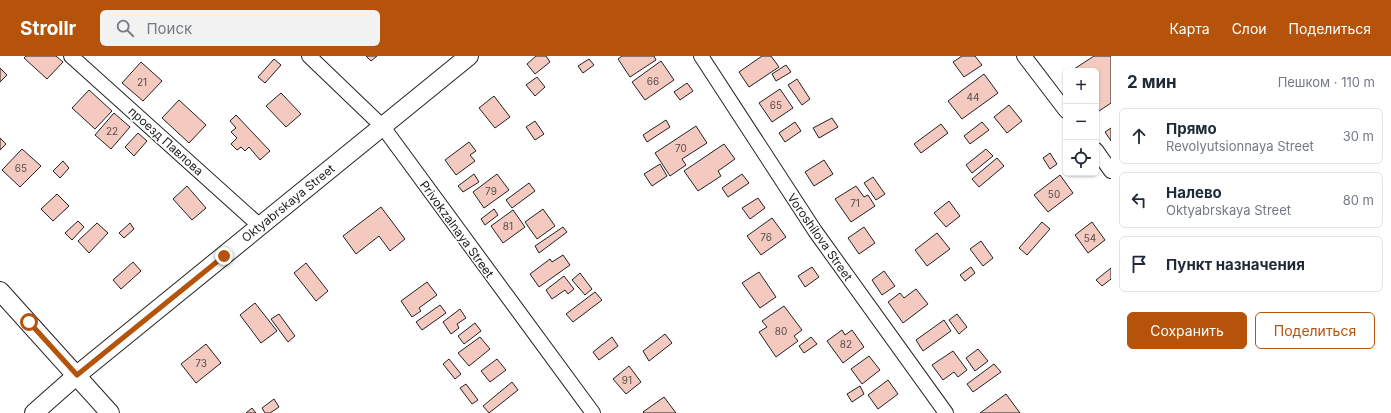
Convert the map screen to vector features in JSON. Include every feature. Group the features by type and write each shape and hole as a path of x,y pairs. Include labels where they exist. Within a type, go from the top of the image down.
{"street":[{"name":"проезд Павлова","path":"71,56 260,226"},
{"name":"Privokzalnaya Street","path":"309,56 382,127 593,413"},
{"name":"Oktyabrskaya Street","path":"34,413 77,375 469,56"},
{"name":"Voroshilova Street","path":"701,56 815,231 946,413"},
{"path":"1024,56 1063,107"},
{"path":"1099,154 1111,171"},
{"path":"0,291 110,413"}],"building":[{"path":"26,56 56,56 63,62 47,79 24,58"},
{"path":"366,56 377,56 371,61"},
{"path":"536,56 546,56 550,62 535,74 527,64"},
{"path":"622,56 654,56 656,60 630,77 618,59"},
{"path":"762,56 771,56 779,67 749,87 739,72"},
{"path":"962,56 975,56 982,65 964,77 953,62"},
{"path":"1094,56 1111,56 1111,103 1099,111 1099,68 1076,68"},
{"path":"274,59 281,65 265,83 258,77"},
{"path":"589,59 594,65 583,73 578,66"},
{"path":"661,61 674,80 645,100 632,82"},
{"path":"141,62 162,81 143,101 122,83"},
{"path":"786,65 791,72 776,81 772,74"},
{"path":"0,68 7,75 0,82"},
{"path":"984,74 998,93 962,119 948,101"},
{"path":"537,77 545,87 535,96 526,85"},
{"path":"797,79 810,99 802,105 788,85"},
{"path":"687,83 693,91 680,100 674,92"},
{"path":"780,89 793,108 772,122 759,103"},
{"path":"89,90 112,111 95,129 72,108"},
{"path":"281,93 301,114 286,127 266,106"},
{"path":"494,96 510,117 495,128 479,108"},
{"path":"179,100 206,125 189,143 162,118"},
{"path":"1009,105 1022,121 1007,133 994,117"},
{"path":"114,113 130,127 111,149 95,135"},
{"path":"236,115 270,151 260,160 249,147 245,151 241,147 237,150 231,144 237,138 231,132 236,128 230,121"},
{"path":"832,118 838,127 819,138 813,128"},
{"path":"666,120 670,127 647,142 643,135"},
{"path":"535,121 544,134 535,140 526,127"},
{"path":"795,122 801,131 785,142 779,133"},
{"path":"982,122 989,130 970,144 964,136"},
{"path":"941,124 948,133 921,153 914,144"},
{"path":"696,126 707,143 682,159 686,165 670,176 655,153"},
{"path":"1111,128 1111,141 1105,132"},
{"path":"138,133 147,141 134,156 125,147"},
{"path":"0,138 6,144 0,150"},
{"path":"469,142 476,151 470,155 475,161 456,175 445,160"},
{"path":"724,144 735,159 718,171 721,176 698,191 684,171"},
{"path":"22,149 41,166 20,187 2,170"},
{"path":"986,149 993,156 972,173 966,165"},
{"path":"1050,153 1057,164 1050,169 1043,158"},
{"path":"997,158 1004,166 979,187 972,179"},
{"path":"824,160 833,174 814,186 805,172"},
{"path":"63,161 69,168 60,178 53,171"},
{"path":"660,164 667,176 652,186 644,174"},
{"path":"474,174 479,182 463,192 458,186"},
{"path":"497,174 509,190 484,208 473,192"},
{"path":"742,174 749,183 728,197 722,188"},
{"path":"1060,175 1073,193 1048,212 1034,195"},
{"path":"873,177 885,194 876,200 864,183"},
{"path":"529,183 535,191 512,208 506,200"},
{"path":"187,186 206,208 192,220 173,199"},
{"path":"856,186 864,197 868,195 875,206 851,222 835,199"},
{"path":"57,194 69,206 53,221 41,209"},
{"path":"758,198 765,208 750,219 742,208"},
{"path":"949,201 960,216 946,227 934,213"},
{"path":"381,207 405,239 390,251 379,236 356,254 343,236"},
{"path":"494,209 498,215 485,225 481,219"},
{"path":"543,209 555,226 537,239 525,222"},
{"path":"513,210 525,227 503,243 491,226"},
{"path":"772,218 786,237 761,255 747,236"},
{"path":"78,221 84,227 72,240 65,233"},
{"path":"1042,222 1050,229 1027,255 1019,248"},
{"path":"1092,222 1105,240 1088,253 1075,235"},
{"path":"97,223 108,233 89,253 78,241"},
{"path":"130,223 134,229 124,238 119,233"},
{"path":"563,227 567,232 539,253 535,246"},
{"path":"864,227 875,243 859,254 848,238"},
{"path":"937,233 950,249 927,266 915,250"},
{"path":"981,241 993,258 983,266 970,249"},
{"path":"563,255 570,265 539,287 530,274 550,259 552,262"},
{"path":"133,262 141,271 121,289 113,280"},
{"path":"306,263 328,291 316,301 294,273"},
{"path":"812,267 819,277 805,287 798,276"},
{"path":"971,267 975,273 965,281 960,275"},
{"path":"1111,268 1111,279 1102,286 1096,280"},
{"path":"884,271 895,286 882,295 872,280"},
{"path":"759,272 776,297 760,308 742,283"},
{"path":"580,273 592,289 585,295 572,280"},
{"path":"564,276 574,289 568,294 565,290 552,299 546,290"},
{"path":"427,282 437,295 419,308 421,311 412,317 401,301"},
{"path":"916,289 928,304 903,323 888,302 900,293 904,298"},
{"path":"595,292 602,300 573,322 566,314"},
{"path":"255,303 277,331 261,343 240,315"},
{"path":"440,305 446,313 422,330 416,322"},
{"path":"784,306 802,330 794,336 798,341 776,357 759,332 767,327 762,321"},
{"path":"460,309 466,318 457,324 459,328 451,334 443,322"},
{"path":"279,314 295,336 288,342 271,319"},
{"path":"957,314 967,327 959,334 949,320"},
{"path":"944,320 951,331 923,351 916,340"},
{"path":"475,323 481,331 464,344 458,336"},
{"path":"842,330 845,335 852,330 864,347 843,363 827,341"},
{"path":"665,334 672,343 649,361 643,351"},
{"path":"480,337 490,349 469,366 458,353"},
{"path":"612,337 618,346 599,360 593,352"},
{"path":"811,337 817,344 804,353 799,346"},
{"path":"206,344 221,363 196,383 181,364"},
{"path":"978,349 988,361 975,371 966,358"},
{"path":"953,351 967,370 958,377 954,372 943,380 932,365"},
{"path":"869,356 880,370 862,384 851,369"},
{"path":"449,359 461,374 455,379 443,364"},
{"path":"497,359 506,370 490,382 481,371"},
{"path":"994,364 1001,372 973,392 967,384"},
{"path":"629,366 641,382 626,394 613,379"},
{"path":"888,380 898,394 878,409 868,395"},
{"path":"512,382 518,390 489,413 483,406"},
{"path":"466,384 478,400 472,404 460,388"},
{"path":"860,386 864,394 852,402 847,394"},
{"path":"1006,394 1020,413 980,413"},
{"path":"664,397 676,413 643,412"},
{"path":"274,399 279,407 270,413 265,413 262,408"},
{"path":"252,408 256,413 246,413"}],"route":[{"path":"29,322 77,375 224,256"}]}
